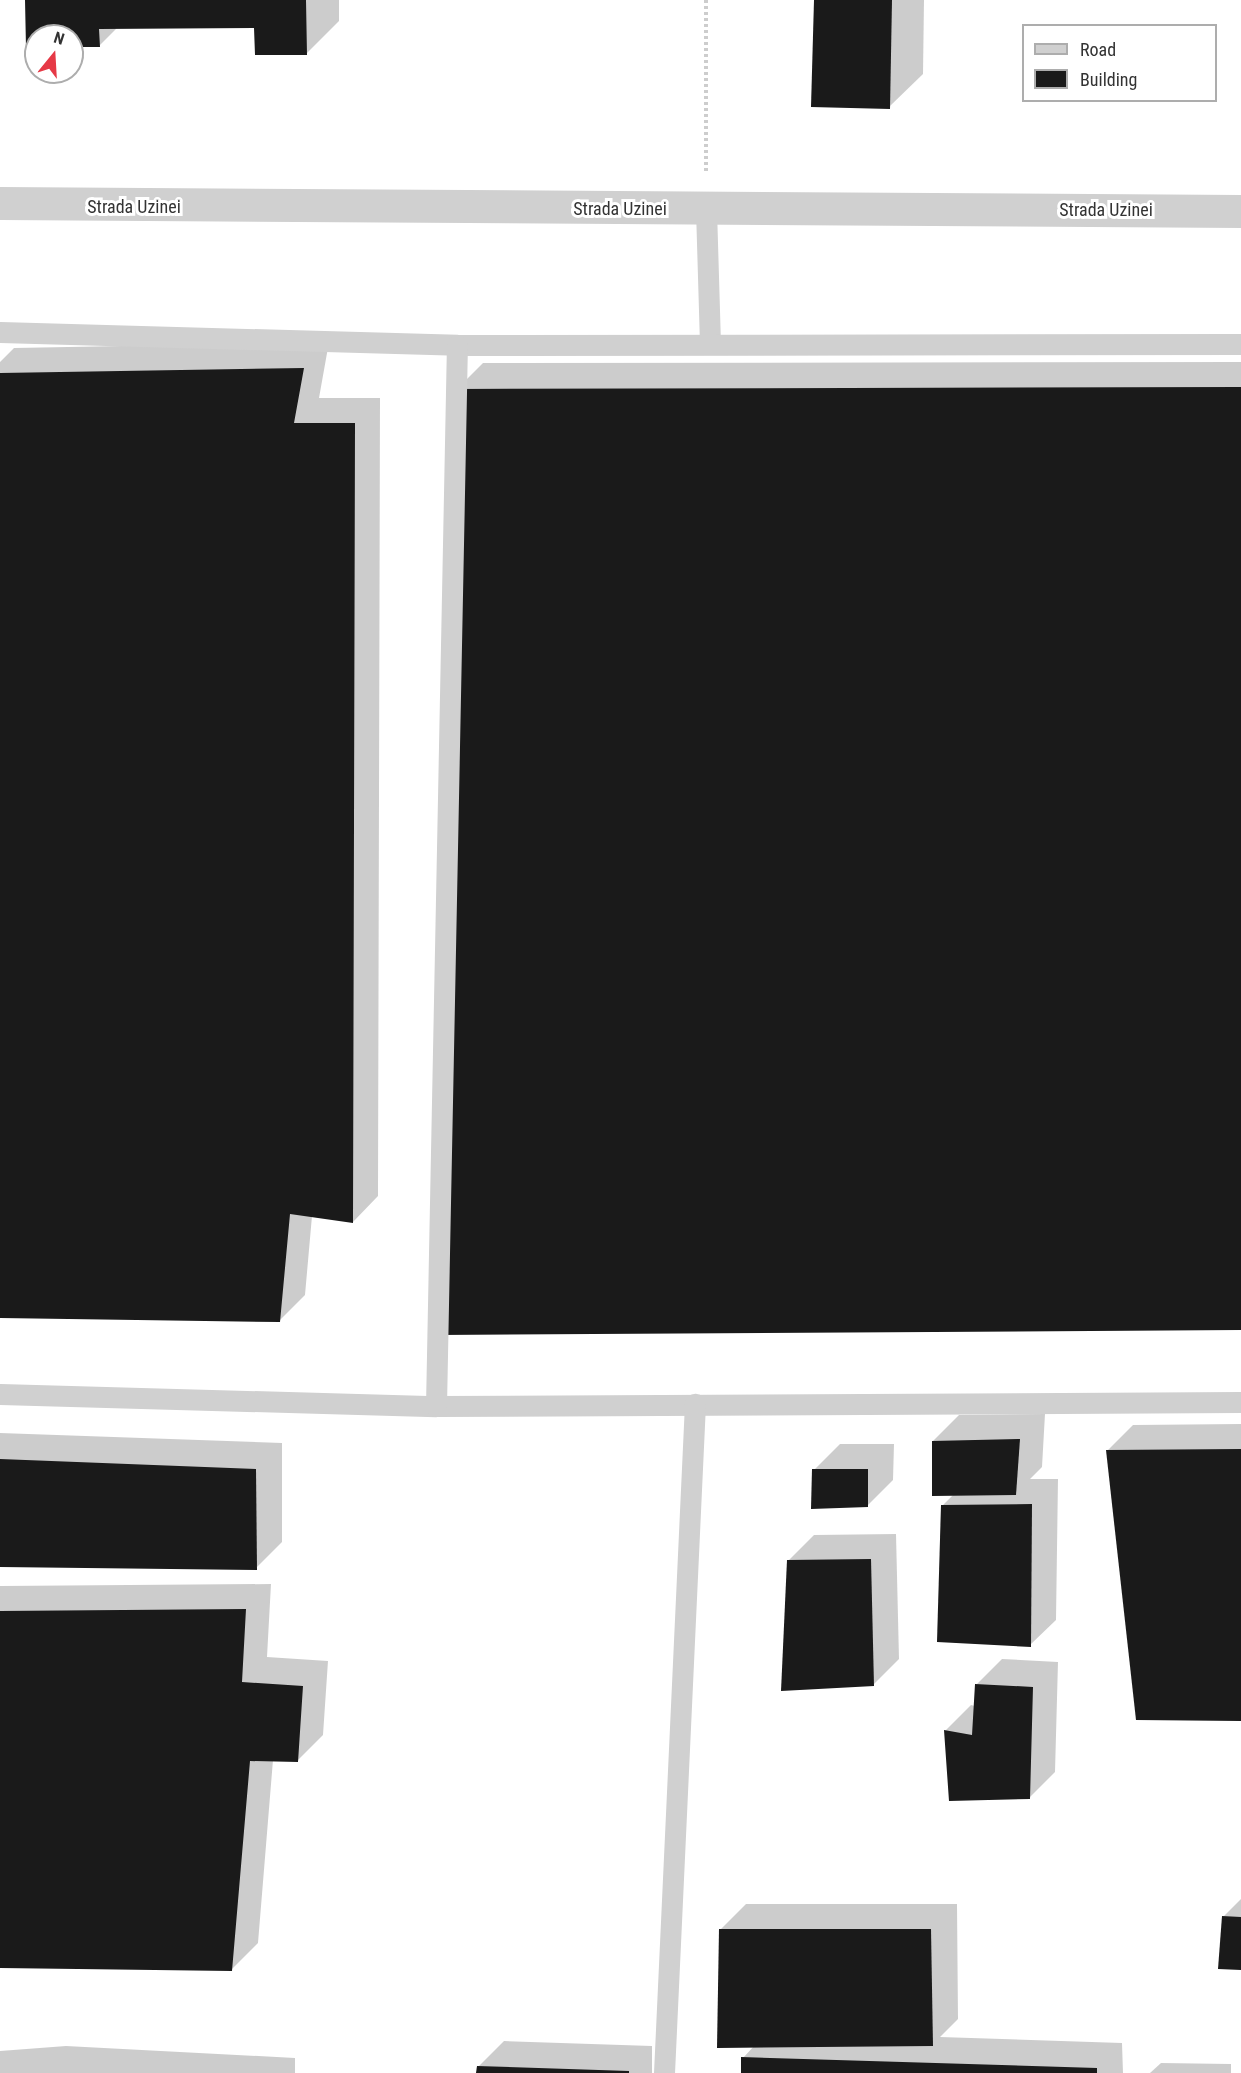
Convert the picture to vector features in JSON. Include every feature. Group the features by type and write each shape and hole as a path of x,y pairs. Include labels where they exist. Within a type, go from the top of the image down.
{"street":[{"name":"Strada Uzinei","path":"0,203 1241,211"}],"lane":[{"path":"706,209 710,342"},
{"path":"0,332 457,345 710,342 1241,344"},
{"path":"436,1406 457,345"},
{"path":"0,1394 436,1406 1241,1402"},
{"path":"664,2073 695,1404"}],"path":[{"path":"706,0 706,209"}],"building":[{"path":"25,0 306,0 307,55 255,55 254,28 99,29 100,47 84,47 84,24 26,24"},
{"path":"814,0 892,0 890,109 811,107"},
{"path":"304,368 294,423 355,423 353,1223 290,1214 280,1322 0,1318 0,373"},
{"path":"1241,387 1241,1330 437,1335 456,389"},
{"path":"1020,1439 1016,1495 932,1496 932,1441"},
{"path":"1241,1449 1241,1721 1136,1720 1106,1450"},
{"path":"0,1459 256,1469 257,1570 0,1567"},
{"path":"812,1469 868,1469 868,1507 811,1509"},
{"path":"1032,1504 1031,1647 937,1642 941,1505"},
{"path":"871,1559 874,1686 781,1691 787,1560"},
{"path":"246,1609 242,1682 303,1686 298,1762 250,1761 232,1971 0,1968 0,1611"},
{"path":"975,1684 1033,1687 1030,1799 949,1801 944,1730 972,1735"},
{"path":"1222,1916 1241,1917 1241,1970 1218,1969"},
{"path":"719,1929 931,1929 933,2046 717,2048"},
{"path":"741,2057 1097,2068 1097,2073 741,2073"},
{"path":"477,2066 629,2071 629,2073 476,2073"}]}
